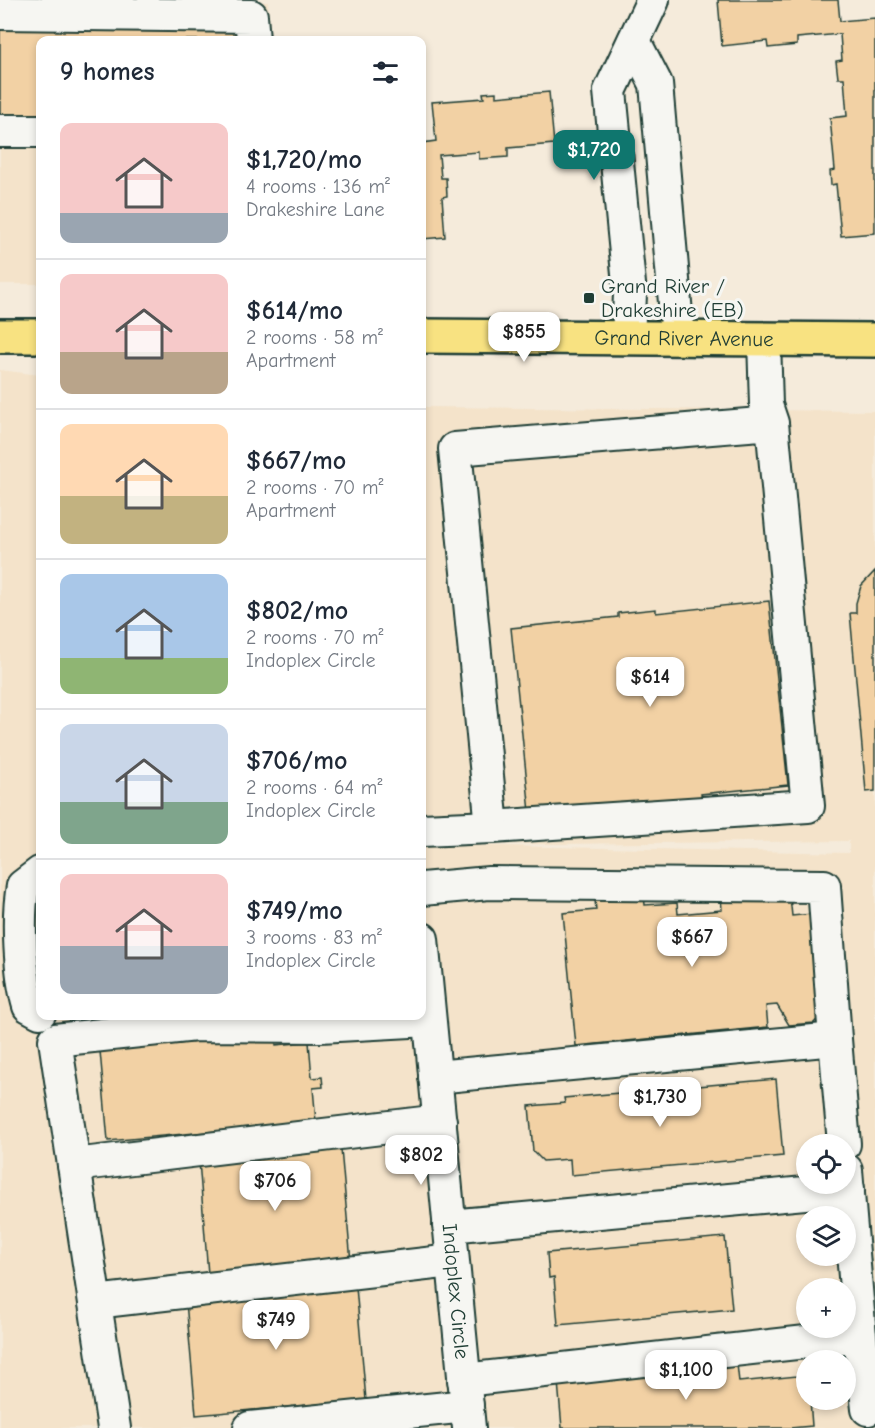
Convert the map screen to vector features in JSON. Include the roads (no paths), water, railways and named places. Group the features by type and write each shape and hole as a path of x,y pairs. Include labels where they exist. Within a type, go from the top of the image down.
{"main road":[{"path":"0,336 36,336"},
{"name":"Grand River Avenue","path":"426,336 875,340"}],"street":[{"path":"628,338 630,294 610,91 653,0"},
{"path":"0,13 252,28"},
{"path":"634,41 656,84 678,337"},
{"path":"0,131 36,131"},
{"path":"426,830 808,806 771,423 766,405 764,339"},
{"path":"492,827 455,449 771,423"},
{"path":"36,876 23,886 20,906 24,990 29,1006 36,1010"},
{"path":"426,889 489,883 824,886 843,1134"},
{"name":"Indoplex Circle","path":"426,995 467,1405"},
{"path":"114,1428 55,1040 196,1025 320,1026 429,1020"},
{"path":"435,1077 835,1039"},
{"path":"74,1165 440,1121"},
{"path":"449,1226 796,1185"},
{"path":"848,1194 868,1409"},
{"path":"95,1302 452,1261"},
{"path":"250,1428 467,1405 860,1336"}],"place":[{"name":"Grand River / Drakeshire (EB)","path":"589,298"}]}
